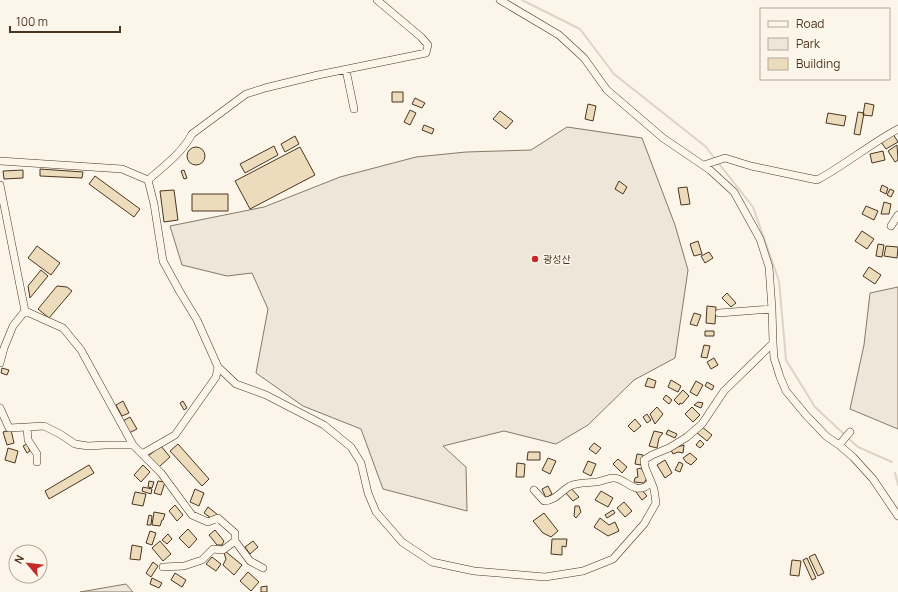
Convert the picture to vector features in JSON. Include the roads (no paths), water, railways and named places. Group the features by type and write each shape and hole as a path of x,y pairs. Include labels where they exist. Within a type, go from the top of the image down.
{"street":[{"path":"148,180 187,144 192,134 246,94 318,75 426,53 428,45 421,37 377,0"},
{"path":"500,0 559,35 584,58 606,90 663,138 710,170 734,192 760,239 769,267 774,358 786,391 826,436 854,457 873,480 898,516"},
{"path":"346,70 354,109"},
{"path":"704,166 725,158 751,166 817,180 834,171 881,138 898,129"},
{"path":"0,161 122,169 148,180"},
{"path":"148,180 154,204 163,261 197,320 218,367 236,384 266,395 324,426 351,447 361,463 368,494 376,512 402,542 432,562 474,571 545,576 583,571 613,559 644,524 656,503 652,481 644,467 644,460 687,438 702,424 724,391 773,343"},
{"path":"0,185 25,311 13,326 0,363"},
{"path":"891,226 898,215"},
{"path":"719,313 772,309"},
{"path":"25,311 63,328 81,350 133,445 161,473 192,515 208,522 218,518 235,533 235,541 250,561 263,568"},
{"path":"142,454 176,435 216,377 218,367"},
{"path":"0,408 9,428 44,426 75,444 88,446 133,445"},
{"path":"27,427 28,440 37,454 37,462"},
{"path":"839,445 850,432"},
{"path":"534,490 544,501 548,501 555,498 571,485 584,482 600,482 613,478 620,479 635,488 644,487 652,481"},
{"path":"163,567 184,566 202,560 213,549 223,550 235,541"}],"waterway":[{"path":"522,0 580,29 614,74 705,146 753,207 779,281 786,360 815,407 845,435"},
{"path":"848,438 858,447 892,462"},
{"path":"895,473 898,485"}],"place":[{"name":"광성산","path":"535,259"}]}
